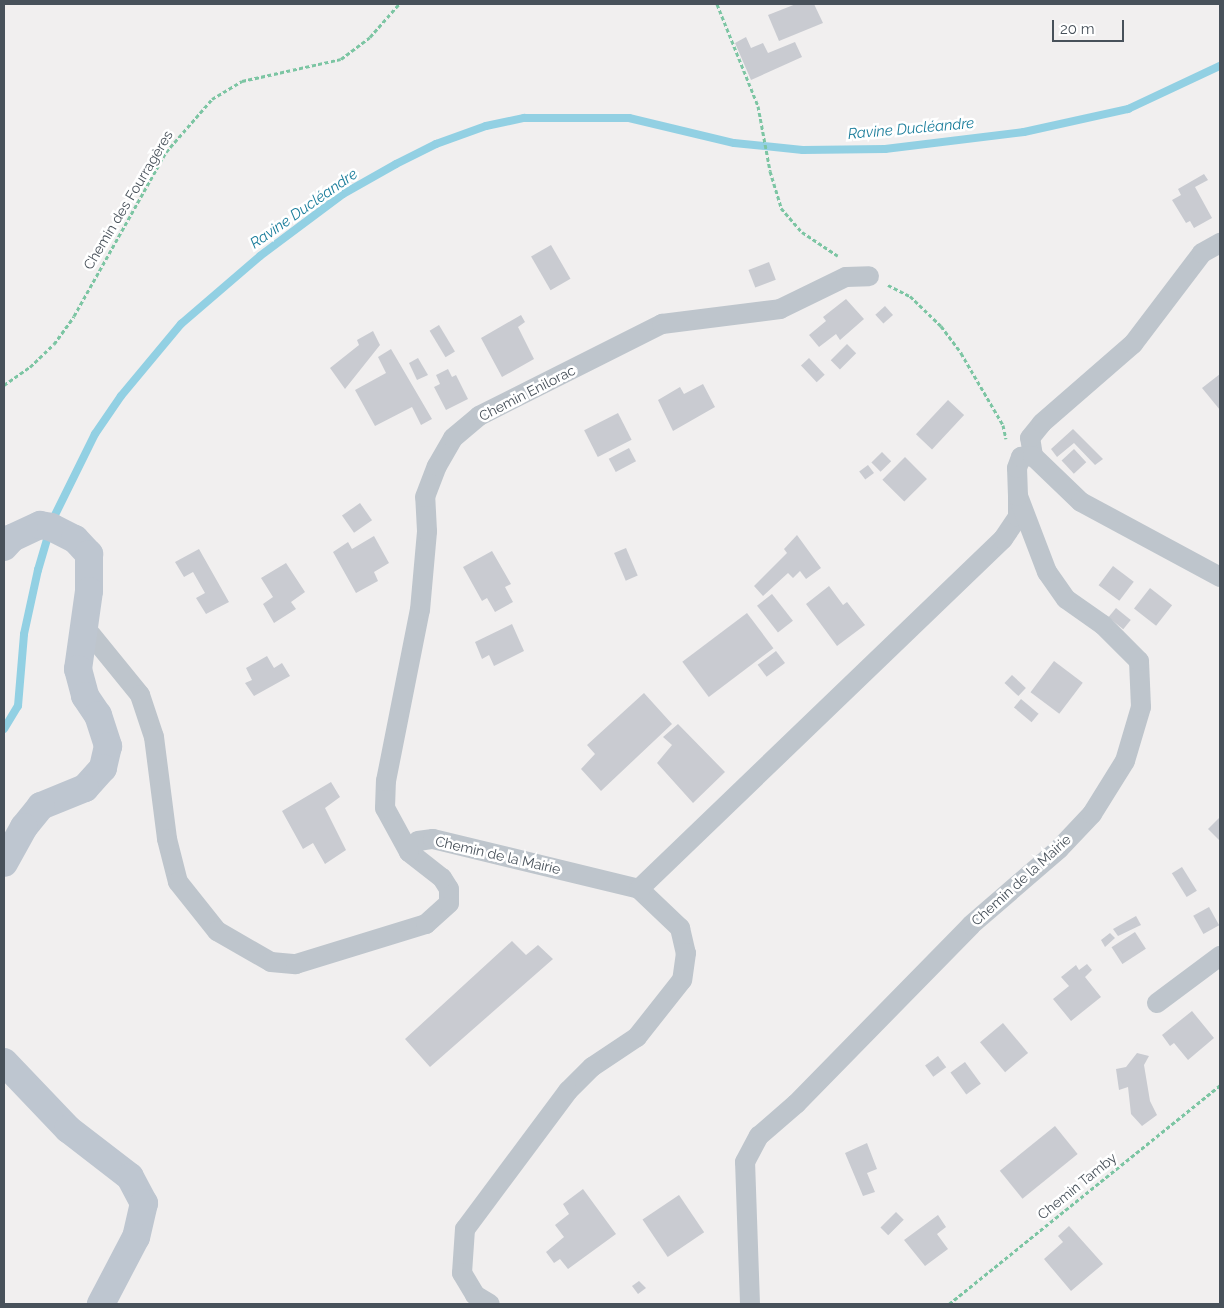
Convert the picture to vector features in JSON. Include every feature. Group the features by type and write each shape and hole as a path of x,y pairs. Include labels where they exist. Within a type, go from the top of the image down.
{"street":[{"path":"1220,243 1202,254 1133,344 1042,423 1030,438 1033,456 1081,502 1220,577"},
{"name":"Chemin Enilorac","path":"409,852 385,808 386,781 420,610 427,531 425,497 437,466 453,438 479,416 662,324 780,309 846,277 869,276"},
{"name":"Chemin de la Mairie","path":"750,1304 745,1162 759,1136 796,1104 971,925 1060,849 1092,814 1126,761 1141,707 1139,661 1103,625 1066,599 1047,572 1018,496 1017,468 1021,456 1033,456"},
{"path":"639,889 1003,539 1018,517 1018,496"},
{"path":"4,548 12,538 40,525 50,527 75,539 89,554 84,626 78,668 85,696 98,715 108,746 103,768 85,788 41,806 24,827 4,863"},
{"name":"Chemin de la Mairie","path":"84,626 140,695 154,737 167,839 178,882 217,930 271,962 296,964 426,924 449,903 449,888 442,878 409,852 418,841 433,839 639,889 680,928 686,953 682,980 637,1037 592,1067 568,1092 465,1229 462,1273 475,1296 490,1304"},
{"path":"1156,1003 1220,956"},
{"path":"4,1062 68,1128 130,1177 144,1203 136,1237 101,1304"}],"path":[{"name":"Chemin des Fourragères","path":"4,386 30,367 54,344 74,316 166,152 212,99 242,81 341,59 370,37 399,4"},
{"name":"Chemin Tamby","path":"949,1304 1220,1085"}],"building":[{"path":"796,4 814,4 823,23 779,41 768,15"},
{"path":"746,37 751,48 763,43 768,53 795,42 802,57 751,80 735,43"},
{"path":"1204,174 1208,180 1195,187 1212,218 1194,228 1190,221 1186,223 1172,200 1181,195 1178,189"},
{"path":"551,245 570,279 551,290 531,256"},
{"path":"769,262 776,280 755,288 748,270"},
{"path":"846,299 864,319 840,340 836,334 819,347 809,335 826,321 823,317"},
{"path":"885,306 893,315 883,324 875,315"},
{"path":"521,315 525,322 518,327 534,359 502,377 481,338"},
{"path":"439,325 455,352 446,357 430,331"},
{"path":"373,331 380,345 345,389 330,368 359,345 357,340"},
{"path":"847,344 856,353 840,369 831,360"},
{"path":"391,349 432,419 421,425 412,407 375,426 355,390 386,373 378,357"},
{"path":"418,358 428,375 417,380 409,363"},
{"path":"809,358 825,375 817,382 801,366"},
{"path":"448,369 452,377 456,375 468,399 446,410 434,387 440,384 436,375"},
{"path":"1220,374 1220,410 1202,388"},
{"path":"703,384 715,407 673,431 658,400 680,387 684,394"},
{"path":"948,400 964,415 932,449 916,434"},
{"path":"618,413 632,440 598,457 584,430"},
{"path":"1073,429 1103,459 1095,465 1074,443 1057,457 1051,449"},
{"path":"629,448 636,461 616,472 609,459"},
{"path":"1074,449 1086,462 1074,474 1062,461"},
{"path":"882,452 891,461 881,472 871,463"},
{"path":"905,457 927,479 904,502 882,480"},
{"path":"868,465 874,473 865,480 859,472"},
{"path":"360,503 372,520 354,533 342,516"},
{"path":"797,535 821,568 806,579 800,571 793,578 788,573 763,596 754,586 787,553 784,549"},
{"path":"374,536 389,563 374,572 378,581 356,593 333,552 348,542 352,549"},
{"path":"626,548 638,576 626,581 614,553"},
{"path":"199,549 229,602 206,614 196,598 205,593 193,572 184,577 175,562"},
{"path":"492,551 511,584 505,587 513,602 495,612 487,598 482,601 463,567"},
{"path":"286,563 305,592 291,602 296,609 274,623 263,604 273,597 261,578"},
{"path":"1113,566 1134,582 1119,601 1099,585"},
{"path":"829,586 843,605 847,602 865,625 837,646 806,604"},
{"path":"1150,588 1172,605 1156,626 1134,608"},
{"path":"772,594 793,621 778,632 757,606"},
{"path":"1116,608 1131,620 1123,629 1108,617"},
{"path":"747,613 773,648 709,697 682,662"},
{"path":"512,624 524,651 494,666 489,655 482,659 475,642"},
{"path":"776,651 785,663 767,677 758,665"},
{"path":"267,656 274,668 282,663 290,676 254,696 245,683 252,680 246,668"},
{"path":"1054,661 1083,683 1059,714 1031,692"},
{"path":"1012,675 1026,688 1018,696 1004,683"},
{"path":"644,693 672,724 601,791 581,769 595,754 587,745"},
{"path":"1021,699 1039,714 1032,722 1014,707"},
{"path":"678,724 725,772 693,803 657,763 672,745 663,737"},
{"path":"331,782 340,797 325,808 346,850 325,864 313,843 303,849 282,811"},
{"path":"1220,817 1220,841 1208,829"},
{"path":"1182,867 1197,891 1187,897 1172,873"},
{"path":"1209,907 1219,925 1203,934 1193,916"},
{"path":"1136,916 1141,925 1118,936 1113,929"},
{"path":"1135,932 1146,949 1122,964 1112,947"},
{"path":"1110,933 1115,938 1105,947 1101,940"},
{"path":"512,941 526,955 538,945 553,959 430,1067 405,1039"},
{"path":"1087,964 1092,970 1085,977 1101,997 1071,1021 1053,999 1069,986 1061,977 1076,965 1079,970"},
{"path":"1192,1011 1214,1038 1188,1060 1174,1043 1170,1046 1162,1035"},
{"path":"1003,1023 1028,1053 1005,1072 980,1042"},
{"path":"1137,1053 1149,1056 1144,1065 1150,1101 1157,1115 1142,1126 1131,1114 1128,1087 1119,1090 1116,1069 1126,1067"},
{"path":"938,1056 946,1067 933,1077 925,1065"},
{"path":"965,1062 981,1084 966,1094 950,1073"},
{"path":"1055,1126 1078,1154 1022,1199 1000,1171"},
{"path":"867,1143 877,1169 867,1173 875,1192 863,1196 845,1153"},
{"path":"583,1189 616,1234 568,1269 560,1259 554,1263 546,1252 564,1237 555,1225 569,1214 563,1204"},
{"path":"679,1195 704,1232 668,1257 643,1220"},
{"path":"896,1212 904,1220 888,1235 880,1228"},
{"path":"938,1215 946,1227 937,1234 948,1249 925,1266 904,1240"},
{"path":"1069,1226 1103,1264 1071,1291 1044,1259 1063,1242 1058,1236"},
{"path":"639,1281 646,1288 638,1294 632,1286"}],"waterway":[{"name":"Ravine Ducléandre","path":"4,729 18,706 24,634 38,570 53,519 95,434 121,396 181,324 260,256 343,194 396,164 436,144 486,126 524,118 629,118 734,143 803,150 885,149 1024,132 1128,109 1220,66"}]}
